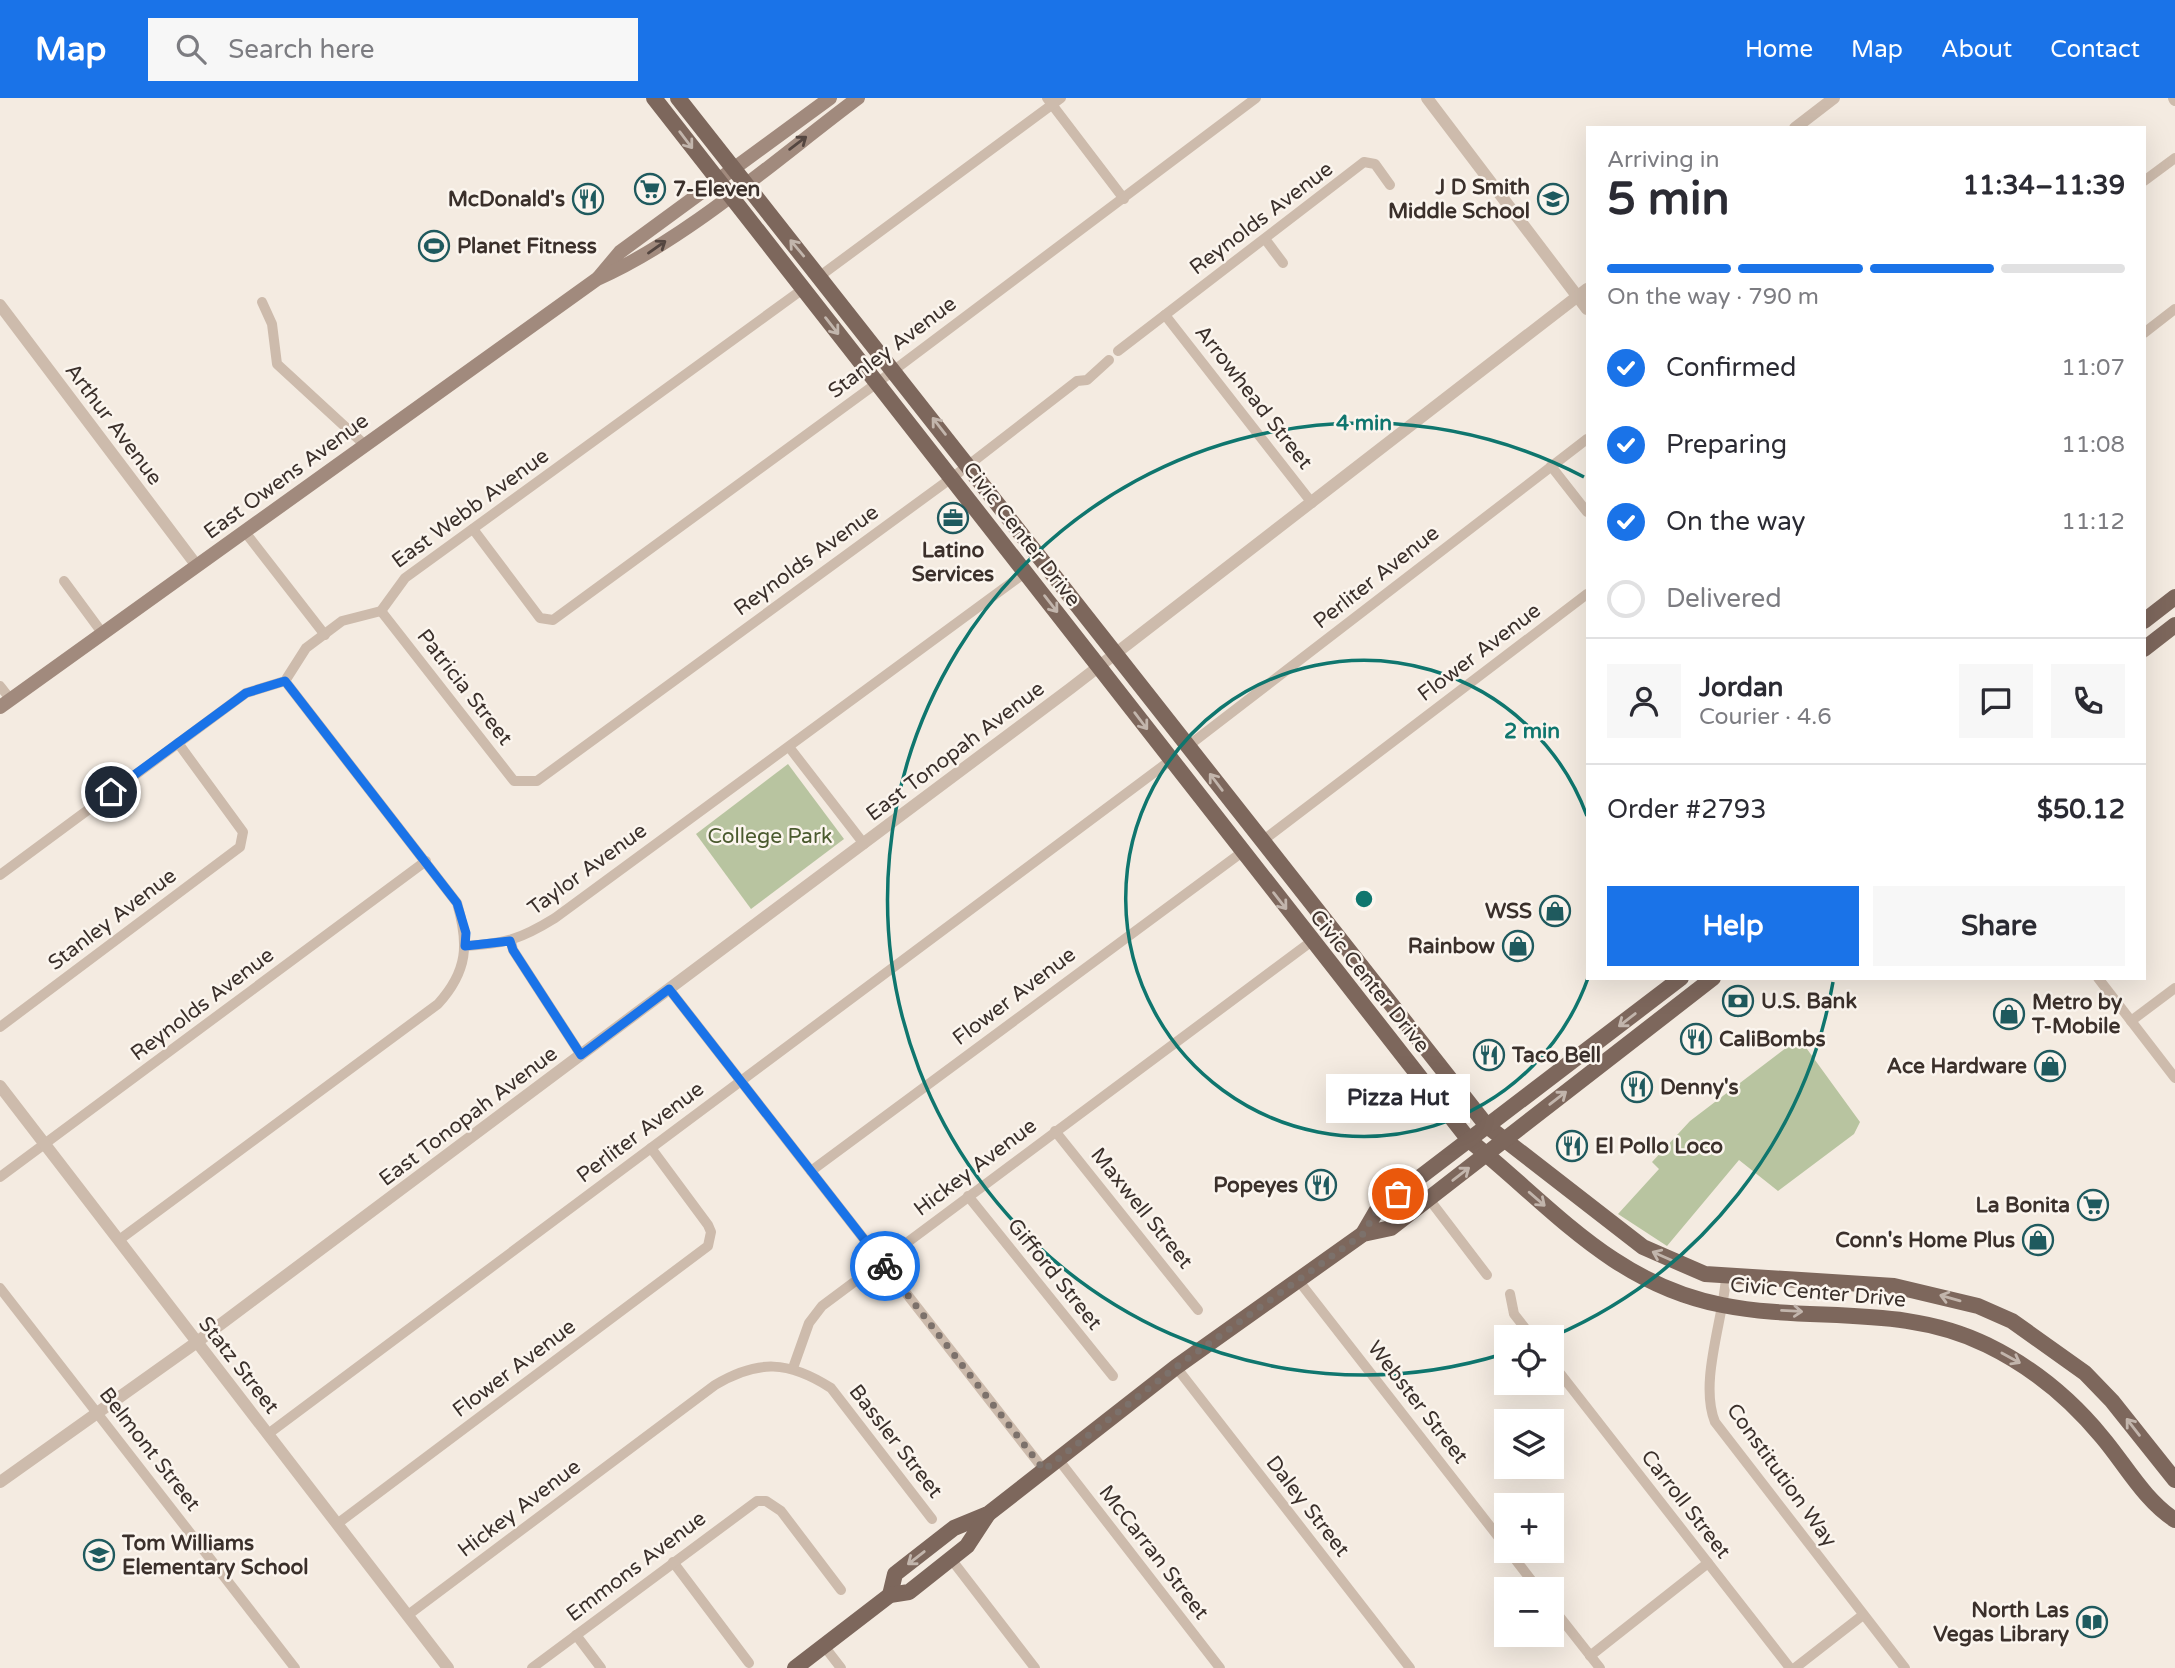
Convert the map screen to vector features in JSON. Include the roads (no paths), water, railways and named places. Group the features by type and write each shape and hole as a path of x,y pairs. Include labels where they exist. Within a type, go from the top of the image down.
{"main road":[{"name":"Civic Center Drive","path":"653,98 1100,667 1241,853 1469,1140 1609,1259 1661,1287 1724,1306 1899,1318 1960,1333 1987,1345 2024,1366 2069,1401 2102,1437 2147,1495 2175,1520"},
{"name":"Civic Center Drive","path":"678,98 1487,1126 1643,1247 1705,1274 1726,1278 1894,1286 1935,1294 2000,1316 2050,1346 2085,1373 2112,1401 2175,1480"},
{"name":"East Owens Avenue","path":"739,177 830,98"},
{"name":"East Owens Avenue","path":"5,704 597,279 620,252 723,189 858,98"},
{"path":"2146,619 2175,597"},
{"path":"2146,647 2175,625"},
{"path":"1203,803 1220,812 1244,837 1261,842"},
{"path":"1241,853 1261,855 1297,887"},
{"path":"1363,1234 1377,1210 1678,980"},
{"path":"890,1595 895,1574 954,1528 988,1514 1176,1367 1363,1234 1391,1228 1710,980"},
{"path":"795,1668 890,1595 908,1592 951,1559 967,1546 988,1514"}],"street":[{"path":"820,276 1049,102 1061,98"},
{"name":"Stanley Avenue","path":"473,529 540,618 553,620 877,383 1256,98"},
{"path":"1427,98 1582,293"},
{"path":"1798,126 1834,98"},
{"path":"1049,102 1124,199"},
{"path":"2146,180 2175,158"},
{"name":"Reynolds Avenue","path":"1118,351 1364,162 1375,164 1390,185"},
{"path":"1265,239 1283,263"},
{"name":"East Webb Avenue","path":"381,611 405,578 803,289"},
{"name":"East Tonopah Avenue","path":"1,1479 197,1342 1100,667 1582,293"},
{"path":"262,302 272,324 277,364 365,445"},
{"name":"Arthur Avenue","path":"0,305 197,566"},
{"path":"2146,331 2175,309"},
{"name":"Arrowhead Street","path":"1165,315 1311,503"},
{"name":"Reynolds Avenue","path":"520,783 537,781 969,465 1077,381 1087,380 1109,360"},
{"name":"Perliter Avenue","path":"1188,746 1586,440"},
{"path":"1551,466 1586,511"},
{"path":"245,532 325,635"},
{"name":"Taylor Avenue","path":"465,946 510,941 526,936 555,918 1026,572"},
{"path":"64,581 103,634"},
{"name":"Flower Avenue","path":"1261,842 1586,595"},
{"path":"0,875 246,693 285,681 306,648 342,621 381,611"},
{"name":"Patricia Street","path":"381,611 514,780 520,783"},
{"path":"119,1240 438,1004 450,991 463,962 466,933 457,903 285,681"},
{"path":"0,686 5,704"},
{"name":"Stanley Avenue","path":"0,1027 240,847 243,832 178,743"},
{"path":"789,747 864,844"},
{"name":"Perliter Avenue","path":"268,1434 1171,760"},
{"name":"Flower Avenue","path":"811,1171 1241,853"},
{"name":"Reynolds Avenue","path":"0,1177 426,862"},
{"path":"510,941 513,950 581,1055"},
{"name":"Hickey Avenue","path":"408,1615 715,1385 734,1374 758,1367 793,1368 809,1323 822,1306 1311,941"},
{"path":"2100,980 2175,1078"},
{"path":"2131,1021 2175,988"},
{"path":"669,989 1044,1470"},
{"name":"Statz Street","path":"0,1086 448,1668"},
{"name":"Maxwell Street","path":"1055,1131 1198,1310"},
{"name":"Flower Avenue","path":"337,1524 708,1246 708,1225 651,1148"},
{"name":"Gifford Street","path":"968,1196 1113,1376"},
{"path":"1429,1199 1487,1275"},
{"name":"Constitution Way","path":"1726,1278 1724,1306 1709,1393 1715,1422 1906,1668"},
{"name":"Webster Street","path":"1298,1280 1494,1531"},
{"name":"Belmont Street","path":"0,1288 295,1668"},
{"path":"1510,1294 1514,1314 1523,1325"},
{"name":"Daley Street","path":"1176,1367 1410,1668"},
{"name":"Bassler Street","path":"793,1368 809,1374 831,1388 844,1402 932,1519"},
{"name":"Carroll Street","path":"1564,1378 1790,1668"},
{"name":"McCarran Street","path":"1058,1459 1220,1668"},
{"name":"Emmons Avenue","path":"532,1668 757,1502 766,1501 781,1511 841,1590"},
{"path":"951,1559 1035,1668"},
{"path":"673,1562 749,1663"},
{"path":"1590,1656 1708,1563"},
{"path":"1795,1668 1863,1615"},
{"path":"1564,1622 1600,1668"},
{"path":"576,1635 601,1668"},
{"path":"824,1646 841,1668"}],"place":[{"name":"7-Eleven","path":"650,189"},
{"name":"McDonald's","path":"588,199"},
{"name":"J D Smith Middle School","path":"1553,199"},
{"name":"Planet Fitness","path":"434,246"},
{"name":"Latino Services","path":"953,518"},
{"name":"WSS","path":"1555,911"},
{"name":"Rainbow","path":"1518,946"},
{"name":"U.S. Bank","path":"1738,1001"},
{"name":"Metro by T-Mobile","path":"2009,1014"},
{"name":"CaliBombs","path":"1696,1039"},
{"name":"Taco Bell","path":"1489,1055"},
{"name":"Ace Hardware","path":"2050,1066"},
{"name":"Denny's","path":"1637,1087"},
{"name":"El Pollo Loco","path":"1572,1146"},
{"name":"Popeyes","path":"1321,1185"},
{"name":"Pizza Hut","path":"1398,1194"},
{"name":"La Bonita","path":"2093,1205"},
{"name":"Conn's Home Plus","path":"2038,1240"},
{"name":"Tom Williams Elementary School","path":"99,1555"},
{"name":"North Las Vegas Library","path":"2092,1622"}],"park label":[{"name":"College Park","path":"770,836"}]}
